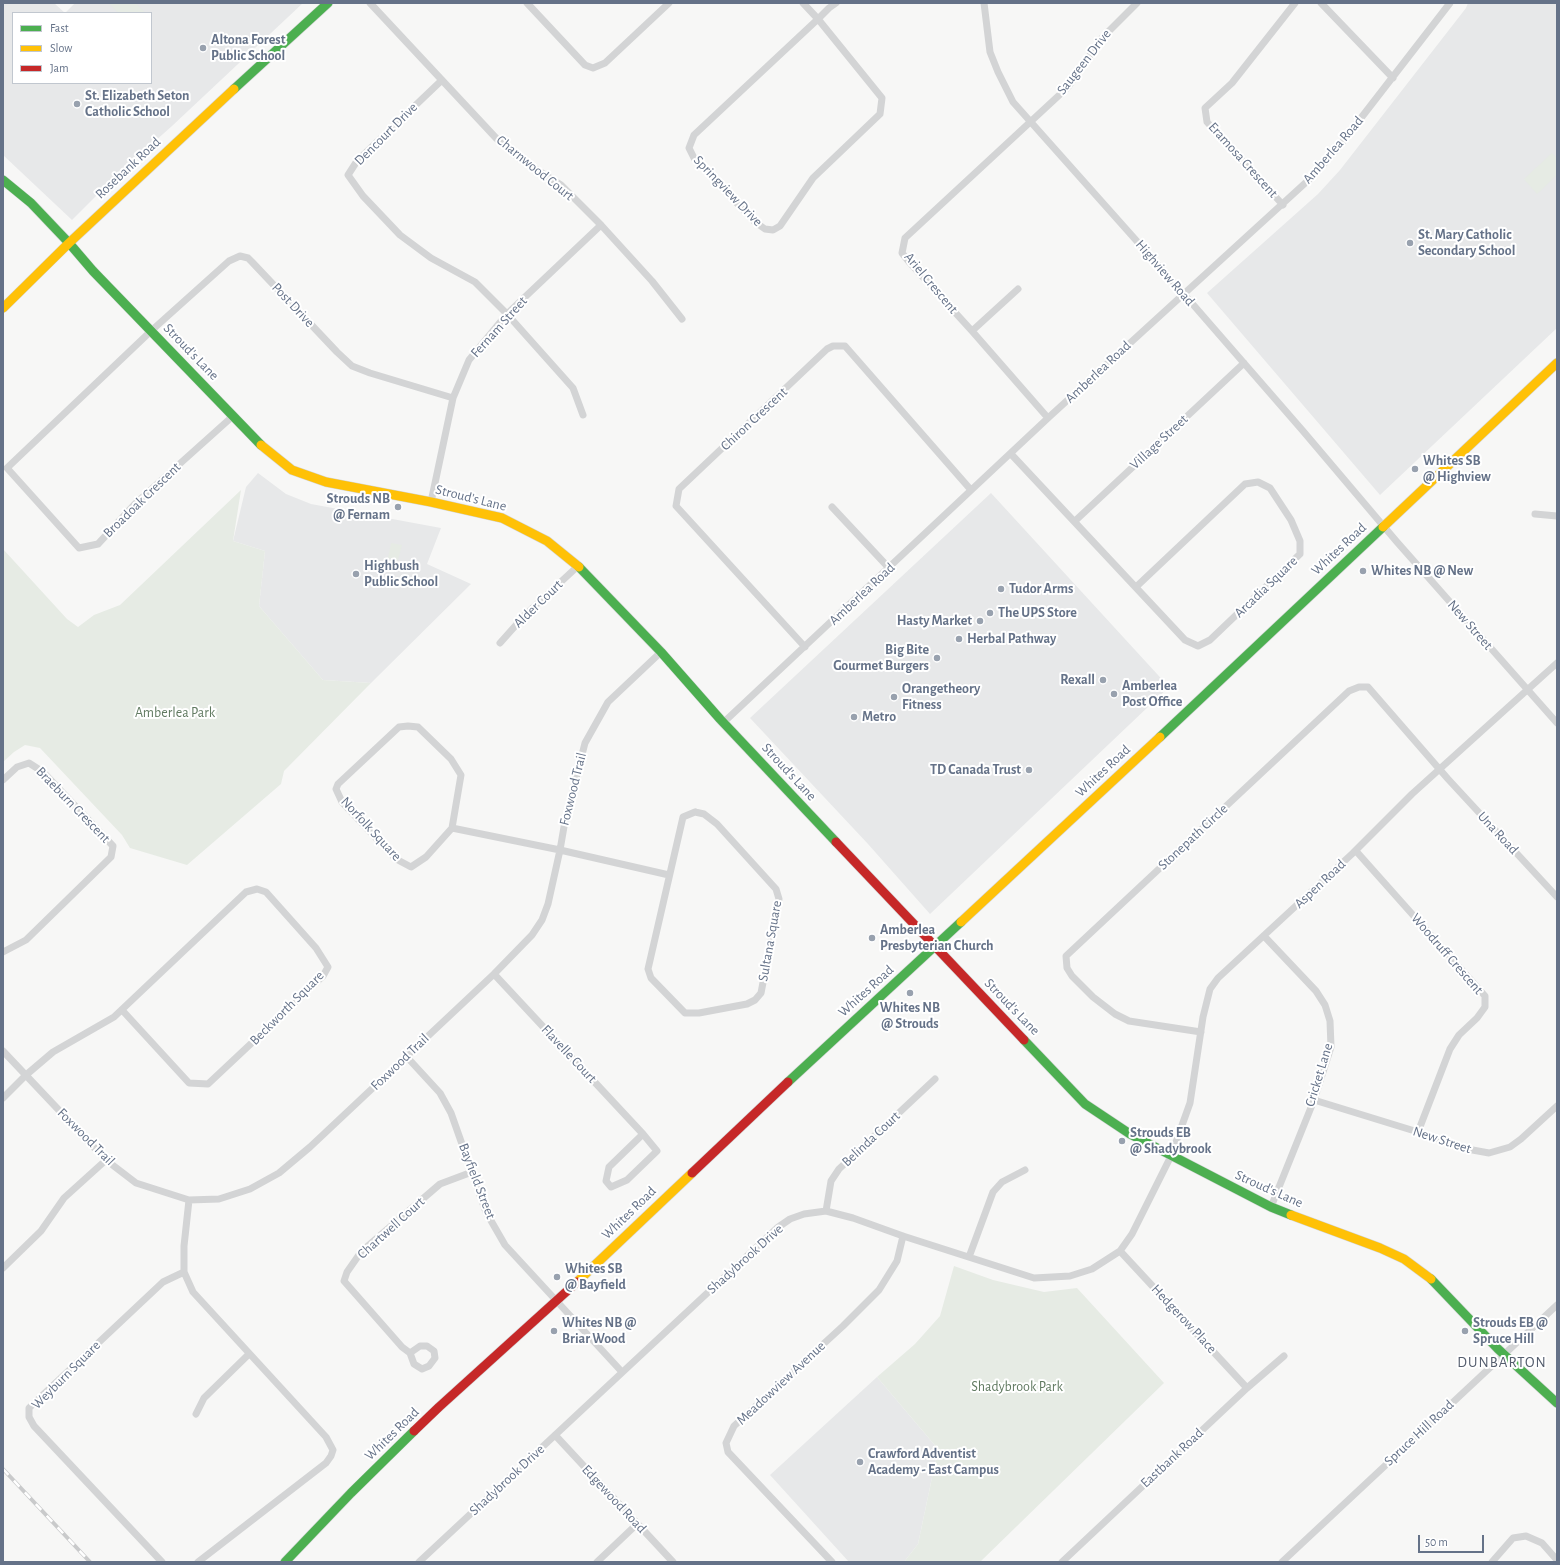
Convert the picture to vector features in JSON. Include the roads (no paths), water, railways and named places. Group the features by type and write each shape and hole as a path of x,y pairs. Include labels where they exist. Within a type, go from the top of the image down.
{"street":[{"name":"Rosebank Road","path":"3,308 69,243 260,64 328,3"},
{"name":"Charnwood Court","path":"370,3 496,138 520,159 561,185 601,225 652,281 682,319"},
{"path":"527,3 585,65 593,68 605,63 669,3"},
{"name":"Springview Drive","path":"803,3 818,19 882,98 880,114 813,178 780,226 773,230 765,229 755,222 694,158 689,148 694,135 818,19"},
{"path":"818,19 836,3"},
{"name":"Highview Road","path":"984,3 990,52 1013,102 1183,293 1383,526"},
{"name":"Saugeen Drive","path":"1030,121 1068,87 1102,38 1137,3"},
{"name":"Eramosa Crescent","path":"1283,205 1207,122 1205,108 1232,83 1295,3"},
{"path":"1321,3 1393,78"},
{"name":"Amberlea Road","path":"724,722 1048,418 1183,293 1283,205 1314,175 1337,150 1450,3"},
{"name":"Dencourt Drive","path":"442,80 357,161 348,175 363,196 400,235 431,258 475,282 507,314"},
{"name":"Ariel Crescent","path":"1030,121 904,238 902,253 1048,418"},
{"name":"Stroud's Lane","path":"3,180 31,203 93,271 267,451 292,470 326,482 431,502 502,518 547,541 578,566 661,652 724,722 1085,1104 1130,1134 1270,1207 1380,1248 1404,1259 1430,1278 1498,1349 1557,1403"},
{"name":"Fernam Street","path":"431,502 453,398 469,360 507,314 601,225"},
{"name":"Post Drive","path":"151,331 229,261 240,256 248,258 352,366 370,373 453,398"},
{"path":"972,332 1018,289"},
{"path":"507,314 573,388 583,415"},
{"name":"Broadoak Crescent","path":"151,331 7,468 79,548 98,544 136,503 233,416"},
{"name":"Chiron Crescent","path":"805,647 676,506 679,489 827,349 832,346 845,346 972,490"},
{"name":"Village Street","path":"1075,521 1244,363"},
{"name":"Whites Road","path":"285,1562 351,1493 423,1423 556,1301 807,1064 1119,776 1557,363"},
{"name":"Arcadia Square","path":"1011,454 1185,640 1198,646 1210,640 1300,554 1300,541 1291,520 1270,488 1258,482 1245,484 1136,587"},
{"path":"832,507 888,568"},
{"path":"1535,514 1557,516"},
{"name":"New Street","path":"1383,526 1557,723"},
{"name":"Alder Court","path":"500,643 526,615 578,566"},
{"name":"Foxwood Trail","path":"3,1051 106,1160 136,1184 189,1200 219,1199 250,1188 278,1173 310,1146 494,974 532,935 542,920 548,904 560,850 564,821 585,743 608,702 661,652"},
{"name":"Aspen Road","path":"1171,1156 1190,1103 1201,1032 1210,989 1218,978 1356,851 1391,814 1439,769 1557,662"},
{"name":"Stonepath Circle","path":"1201,1032 1130,1021 1115,1014 1093,997 1072,976 1067,968 1066,956 1349,691 1359,687 1368,687 1439,769"},
{"name":"Norfolk Square","path":"399,727 418,727 451,759 462,775 452,828 426,857 411,867 396,859 342,802 336,789 338,784 399,727"},
{"name":"Braeburn Crescent","path":"3,780 17,767 30,762 43,772 113,846 111,857 26,940 3,952"},
{"name":"Una Road","path":"1439,769 1557,897"},
{"name":"Sultana Square","path":"695,812 704,814 717,824 776,889 779,899 760,993 755,1000 747,1004 703,1012 685,1013 651,978 648,969 669,875 683,817 695,812"},
{"path":"452,828 560,850 669,875"},
{"name":"Woodruff Crescent","path":"1356,851 1485,996 1485,1007 1477,1018 1459,1035 1450,1049 1418,1132"},
{"name":"Beckworth Square","path":"3,1098 26,1075 54,1052 114,1017 246,892 257,889 266,892 316,948 328,967 323,976 208,1084 189,1083 122,1010"},
{"name":"Cricket Lane","path":"1264,936 1316,991 1325,1006 1330,1020 1331,1047 1314,1100 1270,1207"},
{"name":"Flavelle Court","path":"494,974 643,1134 657,1151 627,1180 611,1187 606,1181 609,1167 643,1134"},
{"name":"Bayfield Street","path":"406,1056 440,1093 451,1113 486,1212 505,1245 622,1372"},
{"name":"Belinda Court","path":"826,1211 831,1181 839,1169 935,1079"},
{"name":"New Street","path":"1314,1100 1418,1132 1466,1149 1489,1153 1510,1146 1521,1139 1557,1106"},
{"name":"Shadybrook Drive","path":"419,1562 777,1228 790,1219 804,1214 826,1211 853,1218 903,1236 1034,1278 1070,1276 1092,1269 1120,1251 1132,1234 1171,1156"},
{"path":"3,1268 41,1231 64,1198 106,1160"},
{"path":"969,1257 993,1192 1002,1182 1026,1170"},
{"name":"Chartwell Court","path":"410,1353 402,1347 344,1281 347,1272 361,1252 440,1184 472,1172"},
{"path":"189,1200 184,1246 184,1272 193,1292 326,1437 333,1450 326,1463 198,1562"},
{"name":"Meadowview Avenue","path":"832,1562 728,1452 726,1443 734,1426 843,1326 879,1290 897,1261 903,1236"},
{"name":"Hedgerow Place","path":"1120,1251 1247,1388"},
{"name":"Weyburn Square","path":"162,1562 34,1426 29,1417 29,1408 163,1282 184,1272"},
{"name":"Spruce Hill Road","path":"1282,1562 1557,1305"},
{"path":"196,1414 204,1398 249,1354"},
{"name":"Eastbank Road","path":"1062,1562 1247,1388 1284,1356"},
{"name":"Edgewood Road","path":"555,1435 673,1562"},
{"path":"597,1562 637,1524"},
{"path":"1492,1562 1513,1538 1526,1536 1542,1543 1557,1560"}],"railway":[{"path":"3,1469 90,1562"}],"place":[{"name":"Altona Forest Public School","path":"203,48"},
{"name":"St. Elizabeth Seton Catholic School","path":"77,104"},
{"name":"St. Mary Catholic Secondary School","path":"1410,243"},
{"name":"Whites SB @ Highview","path":"1415,469"},
{"name":"Strouds NB @ Fernam","path":"398,507"},
{"name":"Whites NB @ New","path":"1363,571"},
{"name":"Highbush Public School","path":"356,574"},
{"name":"Tudor Arms","path":"1001,589"},
{"name":"The UPS Store","path":"990,613"},
{"name":"Hasty Market","path":"980,621"},
{"name":"Herbal Pathway","path":"959,639"},
{"name":"Big Bite Gourmet Burgers","path":"937,658"},
{"name":"Rexall","path":"1103,680"},
{"name":"Amberlea Post Office","path":"1114,694"},
{"name":"Orangetheory Fitness","path":"894,697"},
{"name":"Metro","path":"854,717"},
{"name":"TD Canada Trust","path":"1029,770"},
{"name":"Amberlea Presbyterian Church","path":"872,938"},
{"name":"Whites NB @ Strouds","path":"910,993"},
{"name":"Strouds EB @ Shadybrook","path":"1122,1141"},
{"name":"Whites SB @ Bayfield","path":"557,1277"},
{"name":"Whites NB @ Briar Wood","path":"554,1331"},
{"name":"Strouds EB @ Spruce Hill","path":"1465,1331"},
{"name":"Crawford Adventist Academy - East Campus","path":"860,1462"}],"district":[{"name":"DUNBARTON","path":"1502,1362"}],"park label":[{"name":"Amberlea Park","path":"175,713"},
{"name":"Shadybrook Park","path":"1017,1387"}]}
